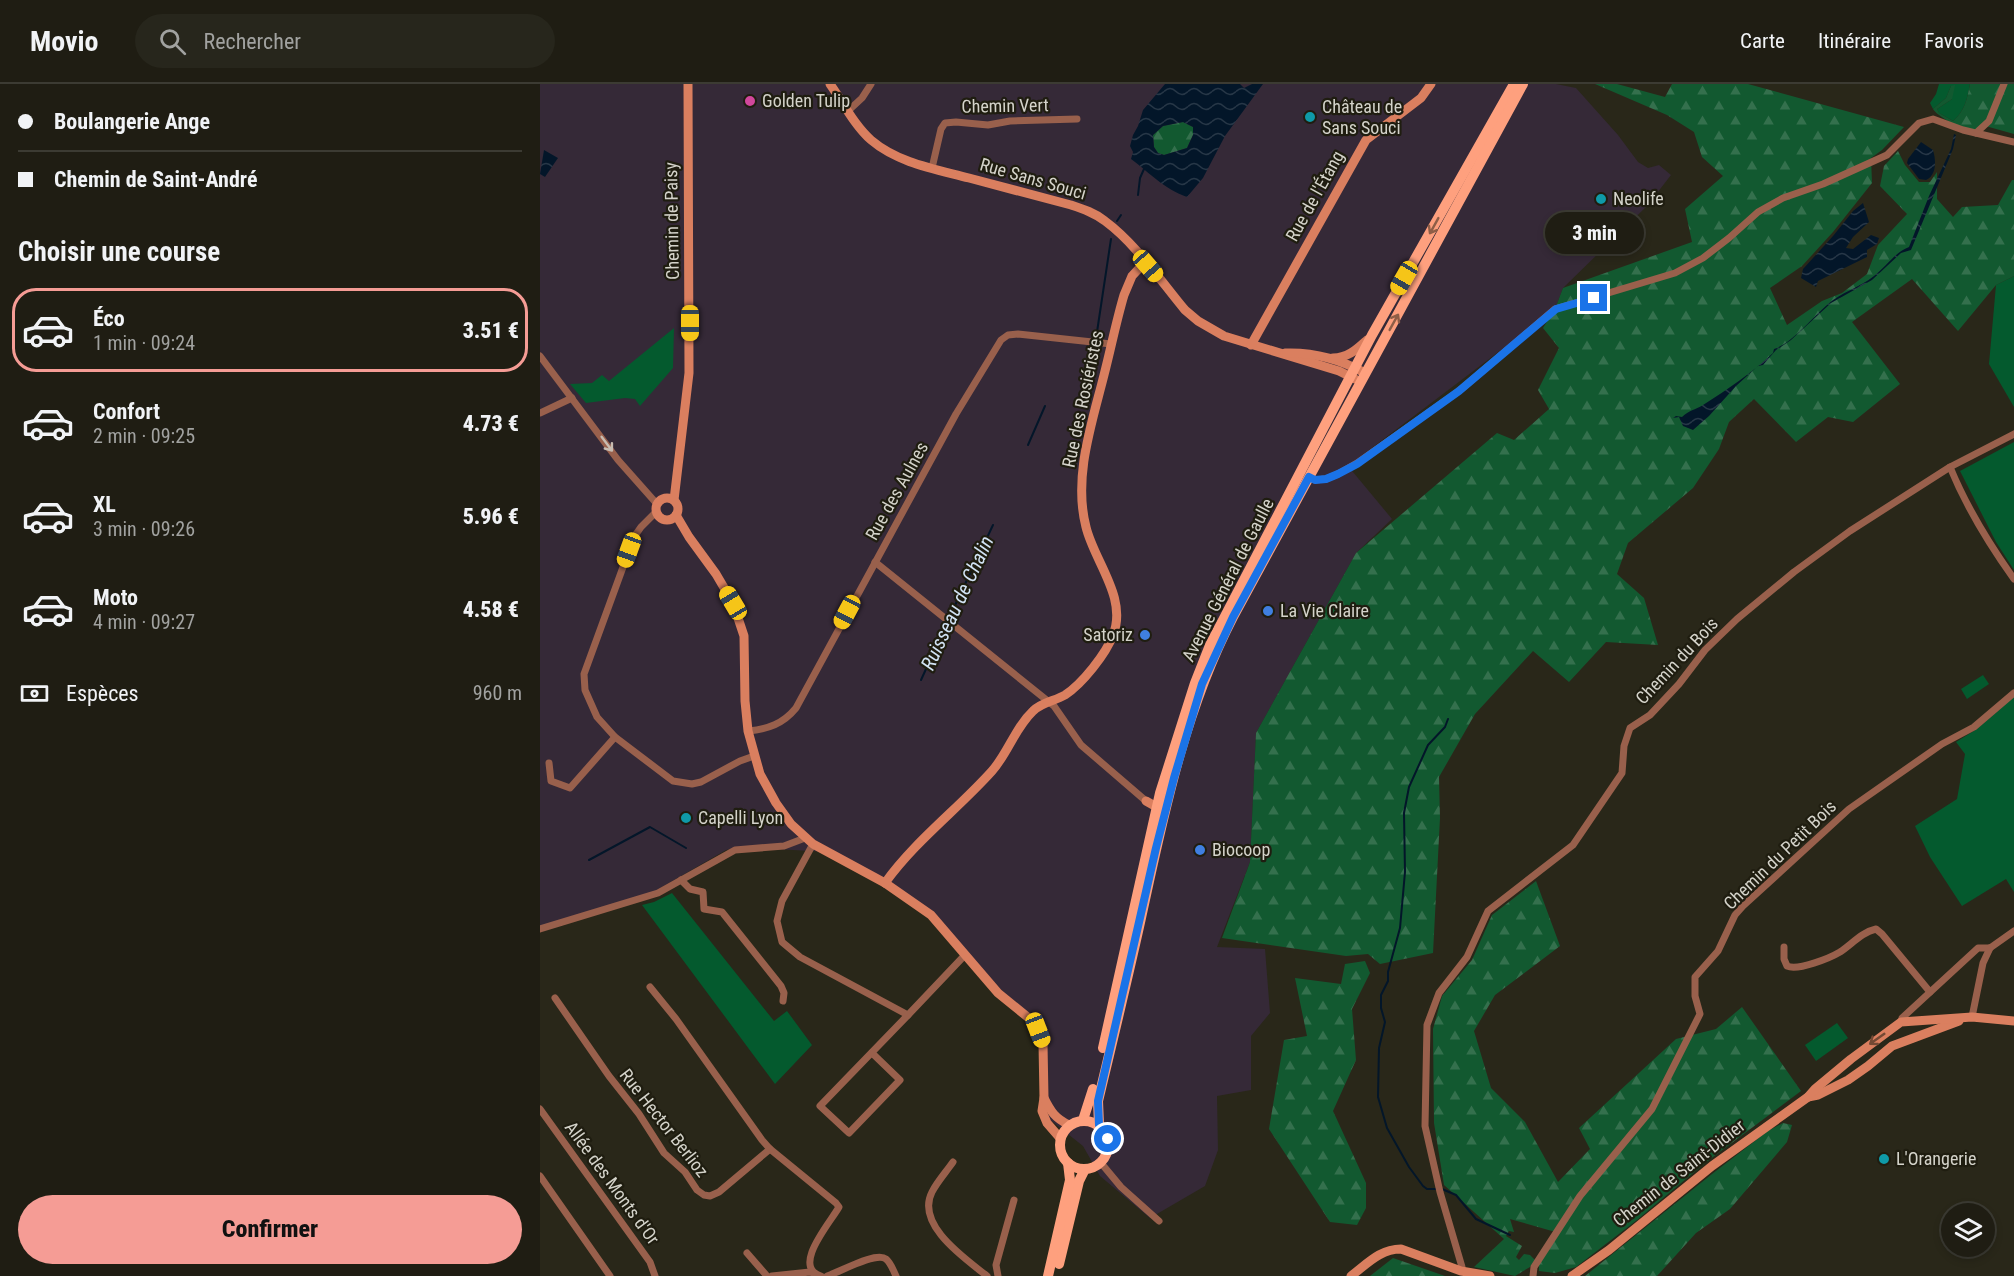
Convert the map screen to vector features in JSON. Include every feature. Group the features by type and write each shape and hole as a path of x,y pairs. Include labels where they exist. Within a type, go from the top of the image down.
{"main road":[{"path":"1358,372 1372,335 1514,84"},
{"path":"1358,372 1392,326 1523,84"},
{"name":"Avenue Général de Gaulle","path":"1083,1120 1089,1107 1161,809 1195,683 1210,645 1304,476 1358,372"},
{"name":"Avenue Général de Gaulle","path":"1099,1125 1098,1101 1161,809"},
{"path":"1048,1276 1070,1180 1068,1164 1061,1152 1060,1138 1069,1125 1083,1120 1099,1125 1106,1134 1109,1145 1105,1158 1101,1163 1085,1169 1068,1164"},
{"path":"1056,1276 1079,1181 1085,1169"}],"street":[{"name":"Chemin de Paisy","path":"673,517 678,509 671,499 687,397 690,357 688,84"},
{"name":"Rue Sans Souci","path":"830,84 861,128 879,146 908,161 1071,205 1103,219 1120,234 1185,310 1198,321 1224,336 1339,371 1358,372"},
{"name":"Rue de l'Étang","path":"1251,345 1366,140 1421,98 1431,84"},
{"path":"1976,133 1989,121 2004,84"},
{"path":"848,111 868,85"},
{"name":"Chemin Vert","path":"932,168 941,129 945,123 988,124 1077,119"},
{"path":"1304,476 1315,480 1326,479 1357,464 1459,391 1556,309 1676,273 1703,258 1758,212 1783,198 1823,184 1887,155 1919,123 1933,119 1963,130 2014,142"},
{"name":"Rue des Rosiéristes","path":"885,883 996,766 1026,718 1035,709 1064,696 1086,675 1103,654 1114,634 1116,624 1114,597 1086,528 1081,495 1088,441 1111,344 1127,286 1132,276 1145,262"},
{"name":"Rue des Aulnes","path":"748,732 780,723 796,708 956,414 1001,340 1008,335 1018,334 1111,344"},
{"path":"1325,358 1340,358 1350,354 1372,335"},
{"name":"Rue Sans Souci","path":"1282,353 1299,352 1347,363 1358,372"},
{"path":"541,359 658,511 673,517 716,574 733,603 744,636 748,732 765,785 776,803 791,824 813,844 885,883 931,915 998,993 1030,1019 1038,1030 1043,1044 1044,1098 1042,1111 1047,1123 1060,1138"},
{"path":"540,413 572,398"},
{"name":"Chemin du Bois","path":"1461,1271 1462,1267 1440,1192 1425,1126 1427,1025 1438,993 1467,957 1488,911 1573,845 1622,773 1624,746 1630,728 1650,715 1679,684 1705,650 1737,619 1794,572 1850,531 1950,466 2014,434"},
{"path":"1950,466 1959,488 1994,551 2014,579"},
{"path":"671,499 661,499 658,511 640,527 634,537 584,674 585,690 597,717 615,736 673,781 701,782 754,756"},
{"path":"875,562 1048,702 1057,710 1081,746 1146,801 1161,809"},
{"name":"Chemin du Petit Bois","path":"1533,1276 1534,1267 1580,1196 1652,1108 1700,1014 1695,996 1695,977 1718,951 1735,915 1849,810 1942,744 1974,727 2014,693"},
{"path":"549,764 552,781 570,788 615,736"},
{"path":"540,930 650,896 729,852 741,848 784,846 805,838"},
{"path":"813,844 782,901 777,921 782,942 801,957 908,1015"},
{"path":"681,880 690,889 703,892 704,909 722,912 780,986 784,993 783,1001"},
{"path":"1784,947 1784,959 1787,966 1798,968 1838,953 1869,931 1876,929 1930,992"},
{"path":"1972,1017 1983,963 1990,948 2014,931"},
{"path":"1901,1022 1900,1020 1978,948 1990,948"},
{"path":"872,1053 900,1080 849,1133 820,1106 964,956"},
{"path":"650,987 676,1019 770,1149 836,1203 838,1207 810,1253 808,1264 818,1275"},
{"name":"Rue Hector Berlioz","path":"555,998 639,1114 664,1153 685,1172 697,1190 704,1195 711,1196 719,1191 770,1149"},
{"path":"1808,1097 1818,1095 1848,1080 1892,1046 1972,1017"},
{"path":"1808,1097 1851,1059 1901,1022 1972,1017 2014,1021"},
{"name":"Chemin de Saint-Didier","path":"1572,1276 1609,1250 1721,1159 1808,1097"},
{"path":"1044,1098 1052,1114 1069,1125"},
{"name":"Allée des Monts d'Or","path":"540,1109 650,1262 655,1276"},
{"path":"953,1162 930,1194 929,1212 935,1228 944,1239 987,1276"},
{"path":"1101,1163 1121,1187 1159,1221"},
{"path":"540,1176 610,1276"},
{"path":"998,1276 996,1265 1014,1200"},
{"path":"1351,1276 1380,1253 1391,1249 1413,1252 1461,1271 1490,1276"},
{"path":"747,1253 767,1276"},
{"path":"827,1276 874,1257 883,1257 889,1261 896,1276"},
{"path":"772,1276 810,1272 818,1275"}],"shaded area":[{"path":"540,84 1556,84 1576,88 1618,135 1638,162 1648,168 1659,165 1671,175 1647,206 1563,288 1555,309 1348,466 1392,519 1356,553 1256,733 1250,862 1217,947 1265,949 1270,1013 1251,1036 1251,1090 1217,1096 1218,1150 1205,1186 1150,1218 1100,1176 1083,1146 1049,1119 1038,1030 930,912 828,852 738,847 726,850 650,894 540,929"}],"green space":[{"path":"1595,84 1617,84 1665,97 1672,84 1748,84 1904,127 1871,158 1872,183 1833,232 1802,266 1770,288 1787,325 1822,301 1842,293 1867,274 1878,245 1907,214 1880,186 1884,166 1898,151 1905,165 1919,182 1930,182 1937,172 1937,199 1953,217 1962,207 1998,205 2014,180 2014,276 1996,285 1958,331 1912,279 1852,322 1900,384 1853,422 1828,417 1796,442 1754,399 1729,422 1719,449 1693,488 1628,543 1617,574 1644,598 1658,645 1606,642 1569,682 1533,651 1475,714 1439,777 1440,818 1433,953 1380,964 1368,954 1346,956 1222,938 1250,862 1256,733 1356,553 1497,433 1514,440 1549,409 1538,390 1559,348 1543,328 1555,309 1563,288 1692,242 1685,209 1723,176 1702,157 1694,132 1667,115"},
{"path":"1939,84 1970,84 1963,109 1953,121 1939,113 1937,109 1952,99 1951,86 1946,98 1933,109 1930,103"},
{"path":"1970,84 2014,84 2014,134 1982,125 1973,130 1964,129 1935,112 1933,109 1946,98 1951,86 1955,85 1952,99 1937,109 1939,113 1953,121 1963,109"},
{"path":"1183,122 1193,127 1193,135 1187,148 1164,155 1158,153 1154,147 1153,135 1163,126"},
{"path":"2014,276 2014,407 1989,364 1996,285"},
{"path":"674,328 673,368 640,406 635,399 625,398 586,403 570,384 592,383 602,375 609,381"},
{"path":"2014,442 2014,570 1996,542 1960,471"},
{"path":"1983,675 1989,684 1967,699 1961,689"},
{"path":"2014,697 2014,892 2006,879 1962,906 1930,857 1915,826 1957,799 1965,754 1956,742 1977,729"},
{"path":"1536,881 1560,946 1495,995 1474,1031 1491,1088 1525,1122 1558,1182 1590,1149 1579,1128 1676,1039 1716,1029 1742,1007 1801,1091 1705,1163 1576,1267 1555,1273 1539,1271 1539,1263 1559,1233 1510,1219 1514,1232 1509,1231 1506,1236 1522,1246 1516,1257 1519,1260 1524,1254 1530,1255 1535,1260 1530,1267 1515,1276 1474,1267 1504,1239 1444,1185 1434,1123 1433,1029 1442,996 1472,960 1492,915"},
{"path":"672,893 774,1021 787,1011 812,1045 775,1084 642,905"},
{"path":"1365,961 1370,973 1352,1009 1356,1060 1333,1111 1366,1183 1366,1208 1357,1225 1330,1222 1269,1129 1284,1040 1307,1036 1295,978 1341,984 1345,964"},
{"path":"1837,1023 1848,1038 1816,1061 1805,1045"},
{"path":"1783,1123 1792,1125 1787,1142 1730,1209 1696,1233 1657,1276 1585,1276 1712,1174 1768,1131"},
{"path":"1393,1258 1445,1276 1370,1276"}],"water":[{"path":"1165,84 1240,84 1244,88 1252,84 1263,84 1225,136 1203,178 1187,197 1164,185 1131,159 1133,152 1130,146 1143,110","holes":["1183,122 1193,127 1193,135 1187,148 1164,155 1158,153 1154,147 1153,135 1163,126"]},
{"path":"1954,134 1956,135 1953,149 1911,250 1901,253 1872,280 1831,303 1791,340 1776,350 1763,365 1758,366 1773,353 1774,349 1795,336 1832,301 1868,280 1899,252 1909,247 1951,149"},
{"path":"1921,142 1933,150 1935,158 1934,171 1926,180 1919,179 1907,163"},
{"path":"544,150 558,158 545,177 540,174"},
{"path":"1863,203 1869,222 1853,237 1846,248 1853,249 1871,235 1879,238 1877,244 1867,250 1867,257 1818,281 1816,287 1801,278 1803,269 1853,211"},
{"path":"1755,368 1693,430 1683,426 1679,417 1673,418 1676,416 1682,417 1703,405"}],"waterway":[{"path":"1138,195 1140,178 1144,169"},
{"name":"Ruisseau de Chalin","path":"1117,221 1121,215"},
{"name":"Ruisseau de Chalin","path":"1097,332 1111,239"},
{"name":"Ruisseau de Chalin","path":"1028,445 1045,406"},
{"name":"Ruisseau de Chalin","path":"949,618 993,525"},
{"name":"Ruisseau de Chalin","path":"921,680 947,623"},
{"path":"1436,1189 1427,1189 1423,1186 1409,1167 1387,1128 1378,1097 1379,1048 1385,1022 1381,1008 1381,995 1388,981 1388,972 1400,928 1405,872 1404,813 1409,787 1428,745 1445,727 1448,719"},
{"name":"Ruisseau de Chalin","path":"589,860 650,827 686,848"},
{"path":"1442,1189 1456,1195 1476,1219 1510,1235"}],"place":[{"name":"Golden Tulip","path":"750,101"},
{"name":"Château de Sans Souci","path":"1310,117"},
{"name":"Neolife","path":"1601,199"},
{"name":"La Vie Claire","path":"1268,611"},
{"name":"Satoriz","path":"1145,635"},
{"name":"Capelli Lyon","path":"686,818"},
{"name":"Biocoop","path":"1200,850"},
{"name":"L'Orangerie","path":"1884,1159"}],"route":[{"path":"1108,1139 1099,1125 1098,1101 1156,848 1184,744 1204,680 1222,638 1309,477 1315,480 1326,479 1357,464 1459,391 1556,309 1594,298"}]}
